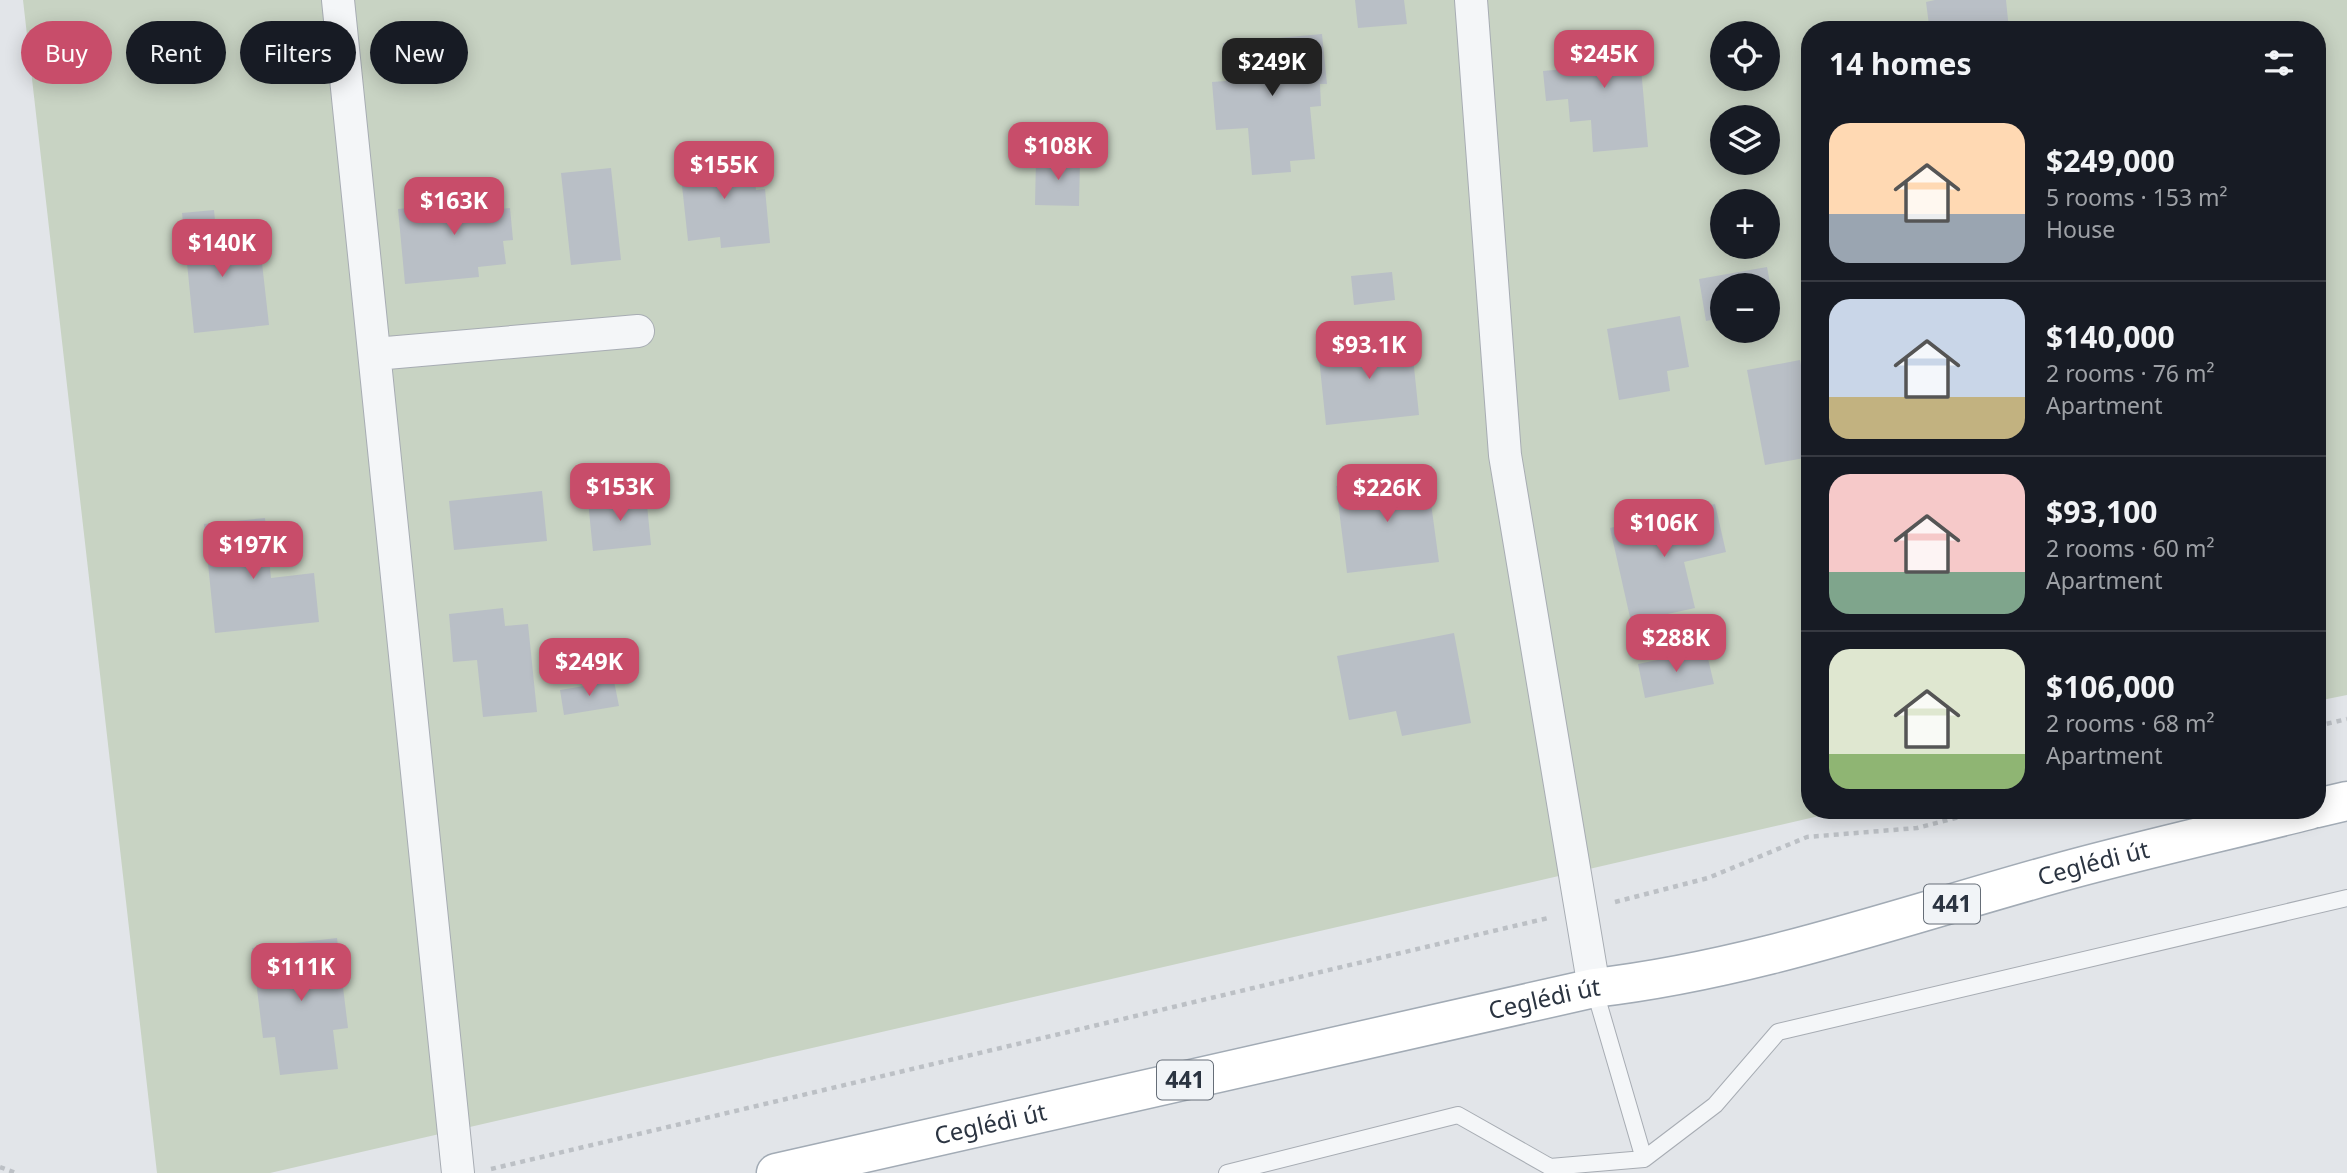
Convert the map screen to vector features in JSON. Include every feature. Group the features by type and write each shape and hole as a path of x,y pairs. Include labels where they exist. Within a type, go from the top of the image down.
{"main road":[{"path":"2326,806 2347,801"},
{"name":"Ceglédi út","path":"776,1173 1594,988 1656,981 1729,964 1849,934 2073,869 2273,819"}],"street":[{"path":"338,0 375,354 472,1171"},
{"path":"1471,0 1505,455 1594,988"},
{"path":"375,354 638,331"}],"lane":[{"path":"1227,1173 1458,1115 1550,1167 1644,1159 1715,1105 1777,1032 2347,898"},
{"path":"1594,988 1644,1159"}],"path":[{"path":"2326,724 2347,719"},
{"path":"472,1171 1583,910 1708,878 1807,836 1917,828 1952,819"},
{"path":"0,1167 16,1173"}],"green space":[{"path":"23,0 2347,0 2347,695 2326,699 2326,21 1801,21 1801,819 1806,819 270,1173 157,1173 33,84 112,84 112,21 25,21"}],"building":[{"path":"1355,0 1404,0 1407,24 1358,28"},
{"path":"2006,0 2008,21 1928,21 1926,2"},
{"path":"1322,34 1327,84 1320,84 1321,106 1310,107 1315,159 1290,161 1291,172 1252,175 1248,128 1216,130 1212,82 1226,81 1223,43"},
{"path":"1638,34 1648,147 1593,152 1591,120 1570,122 1568,99 1546,101 1543,71 1565,69 1564,46 1585,45 1584,38"},
{"path":"729,153 730,162 753,159 756,190 765,189 770,243 721,248 720,237 688,241 679,158"},
{"path":"1036,159 1080,160 1079,206 1035,205"},
{"path":"611,168 621,260 571,265 561,173"},
{"path":"498,189 500,209 510,208 513,240 503,241 506,264 478,267 479,277 405,284 398,209 440,205 439,195"},
{"path":"214,210 217,241 245,238 249,264 262,263 269,325 194,333 182,213"},
{"path":"1767,267 1768,273 1733,273"},
{"path":"1392,272 1395,300 1354,305 1351,276"},
{"path":"1710,277 1710,320 1706,321 1699,279"},
{"path":"1680,316 1689,367 1667,371 1670,391 1619,400 1607,329"},
{"path":"1396,333 1398,350 1412,348 1419,415 1326,425 1319,358 1339,356 1338,339"},
{"path":"1800,360 1801,459 1765,465 1747,370"},
{"path":"1427,474 1439,562 1347,573 1336,486"},
{"path":"542,491 547,541 454,550 449,501"},
{"path":"646,495 651,545 593,551 588,501"},
{"path":"1715,504 1726,552 1684,562 1695,608 1631,622 1610,528"},
{"path":"265,518 271,578 314,573 319,622 215,633 204,524"},
{"path":"503,608 505,626 528,624 537,712 483,717 477,660 453,662 449,614"},
{"path":"1454,633 1471,723 1402,736 1396,711 1349,720 1337,656"},
{"path":"1706,650 1714,684 1645,698 1638,664"},
{"path":"614,681 619,706 564,715 560,690"},
{"path":"337,938 348,1028 333,1030 338,1069 280,1075 275,1037 263,1038 252,948"}]}
